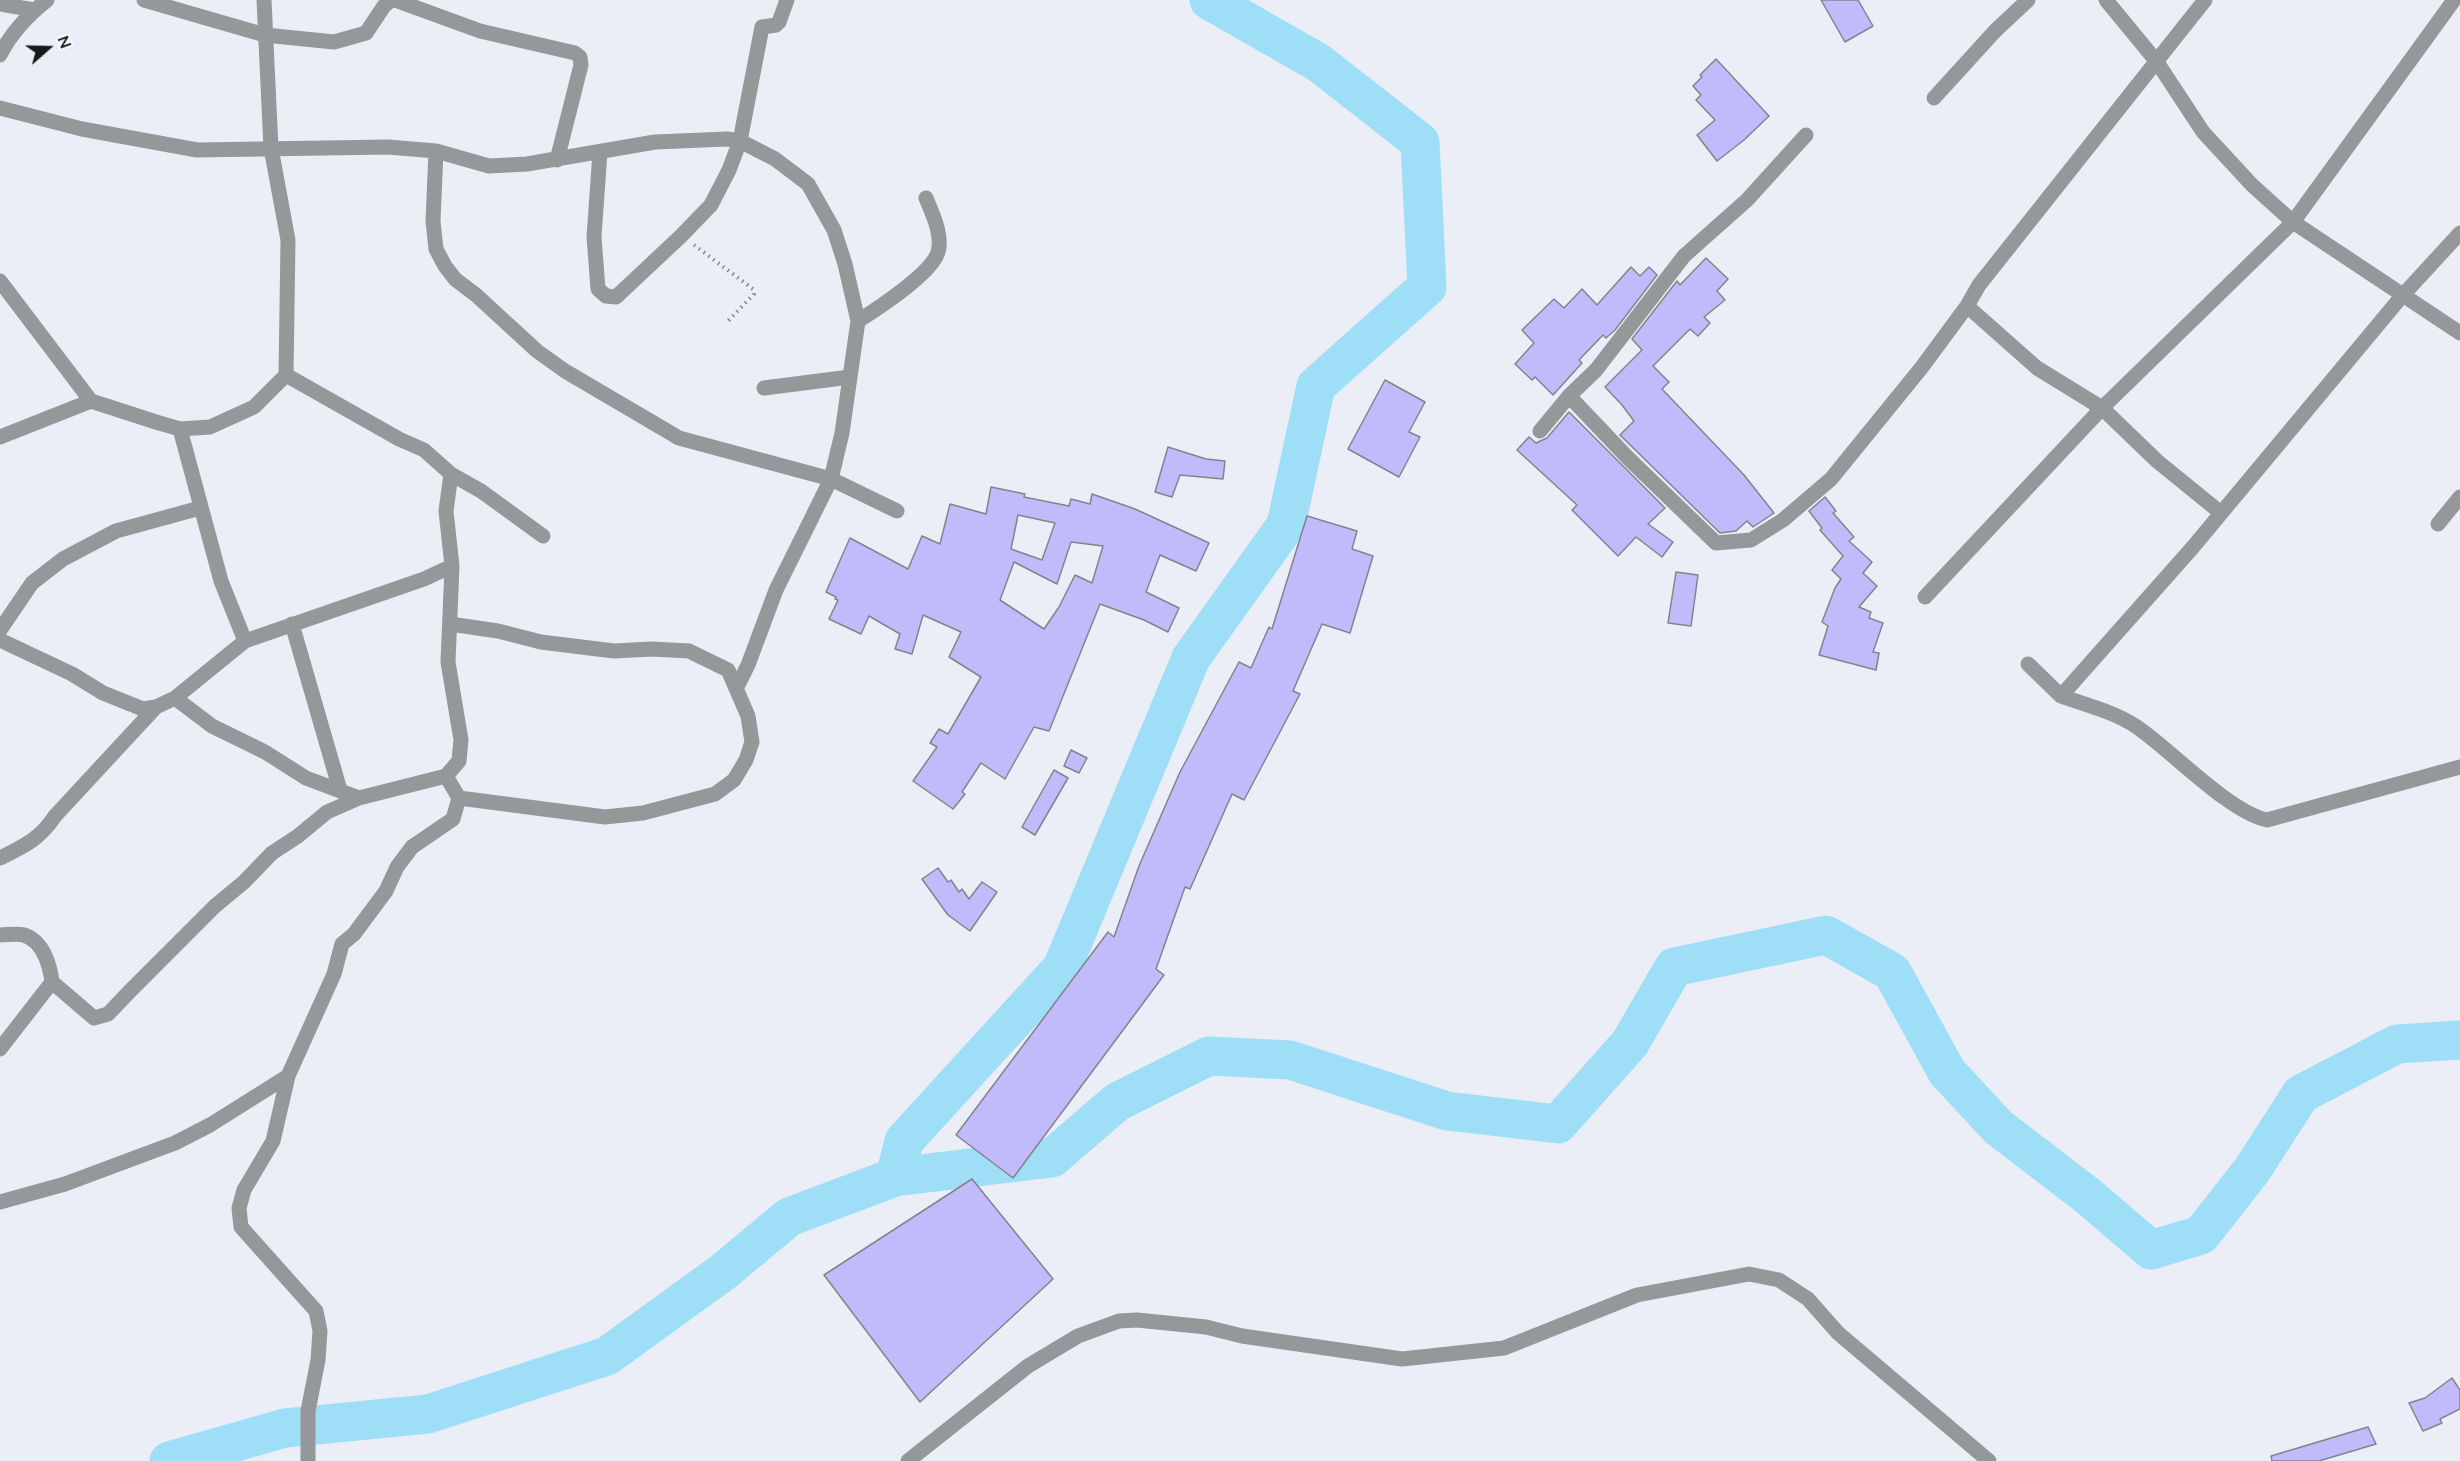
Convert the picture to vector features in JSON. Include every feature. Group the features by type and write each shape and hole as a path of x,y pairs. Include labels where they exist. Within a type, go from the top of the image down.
{"street":[{"path":"0,55 17,28 47,0"},
{"path":"144,0 265,35 334,42 366,33 384,6 393,0 480,31 575,53 580,57 580,64 557,160"},
{"path":"0,281 91,401 180,429 210,427 254,407 285,375 288,240 271,147 264,0"},
{"path":"600,152 594,237 598,290 606,296 616,297 711,205 729,171 740,141 762,27 776,25 779,22 787,0"},
{"path":"1934,98 1995,31 2028,0"},
{"path":"2106,0 2157,62 2203,132 2252,185 2293,222 2460,333"},
{"path":"1569,396 1628,458 1716,543 1752,540 1783,520 1831,479 1922,367 1967,306 1979,285 2205,0"},
{"path":"1925,597 2102,408 2293,222 2454,0"},
{"path":"0,4 34,10"},
{"path":"0,108 82,129 197,150 271,147 388,147 436,151 489,166 557,160 655,142 706,139 740,141 775,159 808,184 834,230 858,321 842,433 831,479 776,590 748,665 737,687"},
{"path":"1540,431 1569,396 1596,370 1684,256 1747,200 1806,135"},
{"path":"436,151 433,221 436,249 440,258 455,279 476,295 537,351 565,371 679,438 831,479 897,511"},
{"path":"858,321 897,296 938,252 938,231 926,198"},
{"path":"2061,696 2221,513 2402,296 2460,233"},
{"path":"1967,306 2037,368 2102,408 2157,461 2221,513"},
{"path":"285,375 399,439 424,450 451,474 481,490 543,536"},
{"path":"764,388 850,377"},
{"path":"0,437 91,401"},
{"path":"180,429 221,581 245,641"},
{"path":"0,935 24,935 39,945 50,965 52,982 94,1018 108,1014 215,906 244,882 272,853 298,836 327,812 359,798 446,776 459,761 461,740 448,662 452,566 446,511 451,474"},
{"path":"2438,524 2460,496"},
{"path":"0,630 32,583 63,559 116,531 200,508"},
{"path":"0,858 44,832 56,816 156,708 176,698 245,641 424,579 452,566"},
{"path":"292,624 340,790"},
{"path":"450,624 498,631 541,642 614,651 652,649 689,651 728,670 748,716 752,742 746,760 734,780 715,794 643,813 605,817 459,798"},
{"path":"0,640 72,674 103,693 143,709 156,708"},
{"path":"2028,664 2061,696 2136,727 2226,798 2259,818 2267,820 2460,767"},
{"path":"176,698 212,726 265,752 306,778 359,798"},
{"path":"308,1461 308,1411 318,1360 320,1331 316,1311 241,1227 239,1208 244,1190 273,1141 288,1076 334,974 342,944 354,934 381,898 397,867 412,847 453,819 459,798 446,776"},
{"path":"0,1049 52,982"},
{"path":"0,1202 65,1184 175,1143 210,1125 288,1076"},
{"path":"908,1461 1028,1366 1078,1336 1119,1321 1137,1320 1206,1328 1242,1336 1402,1359 1504,1348 1637,1295 1749,1274 1779,1280 1808,1299 1838,1333 1989,1461"}],"path":[{"path":"681,236 753,289 754,294 728,321"}],"building":[{"path":"1821,0 1858,0 1873,26 1845,42"},
{"path":"1716,59 1769,116 1717,161 1697,135 1715,120 1696,100 1701,95 1693,86 1702,77 1700,75"},
{"path":"1706,258 1728,279 1717,291 1725,300 1704,317 1710,323 1698,336 1690,329 1653,366 1669,382 1662,389 1744,475 1774,513 1753,527 1747,521 1736,531 1720,533 1620,435 1634,421 1605,387 1642,350 1632,339 1677,281 1680,285"},
{"path":"1631,267 1640,276 1649,267 1657,275 1615,330 1606,338 1603,335 1579,360 1582,363 1553,395 1535,377 1532,380 1515,364 1534,343 1522,330 1554,299 1564,308 1582,289 1597,305"},
{"path":"1385,380 1425,402 1409,432 1420,437 1399,477 1348,449"},
{"path":"1569,412 1665,508 1648,524 1673,542 1662,557 1636,537 1618,556 1572,510 1577,505 1517,450 1529,437 1536,443 1547,438"},
{"path":"1168,447 1206,459 1225,461 1223,479 1180,475 1172,497 1155,492"},
{"path":"991,487 1025,494 1024,497 1069,506 1071,499 1090,504 1092,494 1135,509 1209,543 1196,571 1160,555 1146,592 1179,608 1168,632 1144,620 1100,604 1049,731 1034,727 1005,779 981,763 962,792 965,794 953,809 913,781 937,747 930,743 939,729 948,734 981,677 949,657 961,632 923,615 912,654 895,649 900,634 869,616 861,634 829,619 838,600 826,592 850,538 908,569 922,536 940,544 950,504 986,514","holes":["1018,515 1055,523 1042,560 1011,549","1071,542 1103,546 1092,583 1075,575 1059,607 1044,629 1000,600 1014,562 1057,584"]},
{"path":"1825,497 1836,511 1833,513 1854,537 1849,541 1872,562 1863,573 1877,586 1859,607 1871,612 1869,618 1883,623 1873,652 1879,653 1876,670 1819,655 1828,626 1822,622 1835,588 1841,579 1832,570 1843,556 1820,530 1822,528 1809,511"},
{"path":"1307,516 1357,531 1352,549 1373,556 1350,633 1322,624 1293,691 1300,694 1244,800 1232,794 1190,889 1185,887 1156,969 1164,975 1013,1178 956,1135 1108,932 1114,937 1139,866 1180,772 1239,662 1251,668 1269,627 1272,629"},
{"path":"1676,572 1698,575 1691,626 1668,623"},
{"path":"1071,750 1087,758 1079,773 1064,766"},
{"path":"1054,770 1068,778 1035,835 1022,827"},
{"path":"938,868 948,882 951,880 959,892 962,889 969,899 982,882 997,892 970,931 948,915 922,879"},
{"path":"972,1179 1053,1279 920,1402 824,1275"},
{"path":"2452,1378 2460,1390 2460,1409 2440,1419 2442,1423 2423,1431 2409,1403 2425,1398"},
{"path":"2368,1427 2376,1444 2319,1461 2272,1461 2271,1456"}],"waterway":[{"path":"895,1177 904,1141 1062,968 1191,658 1286,525 1316,386 1427,287 1420,142 1319,63 1209,0"},
{"path":"169,1461 285,1428 428,1414 607,1356 723,1272 789,1217 895,1177 1052,1158 1117,1102 1209,1056 1290,1060 1447,1111 1558,1124 1630,1043 1674,967 1826,935 1892,972 1947,1072 1998,1127 2088,1196 2151,1250 2201,1235 2252,1170 2301,1094 2397,1044 2460,1040"}]}
